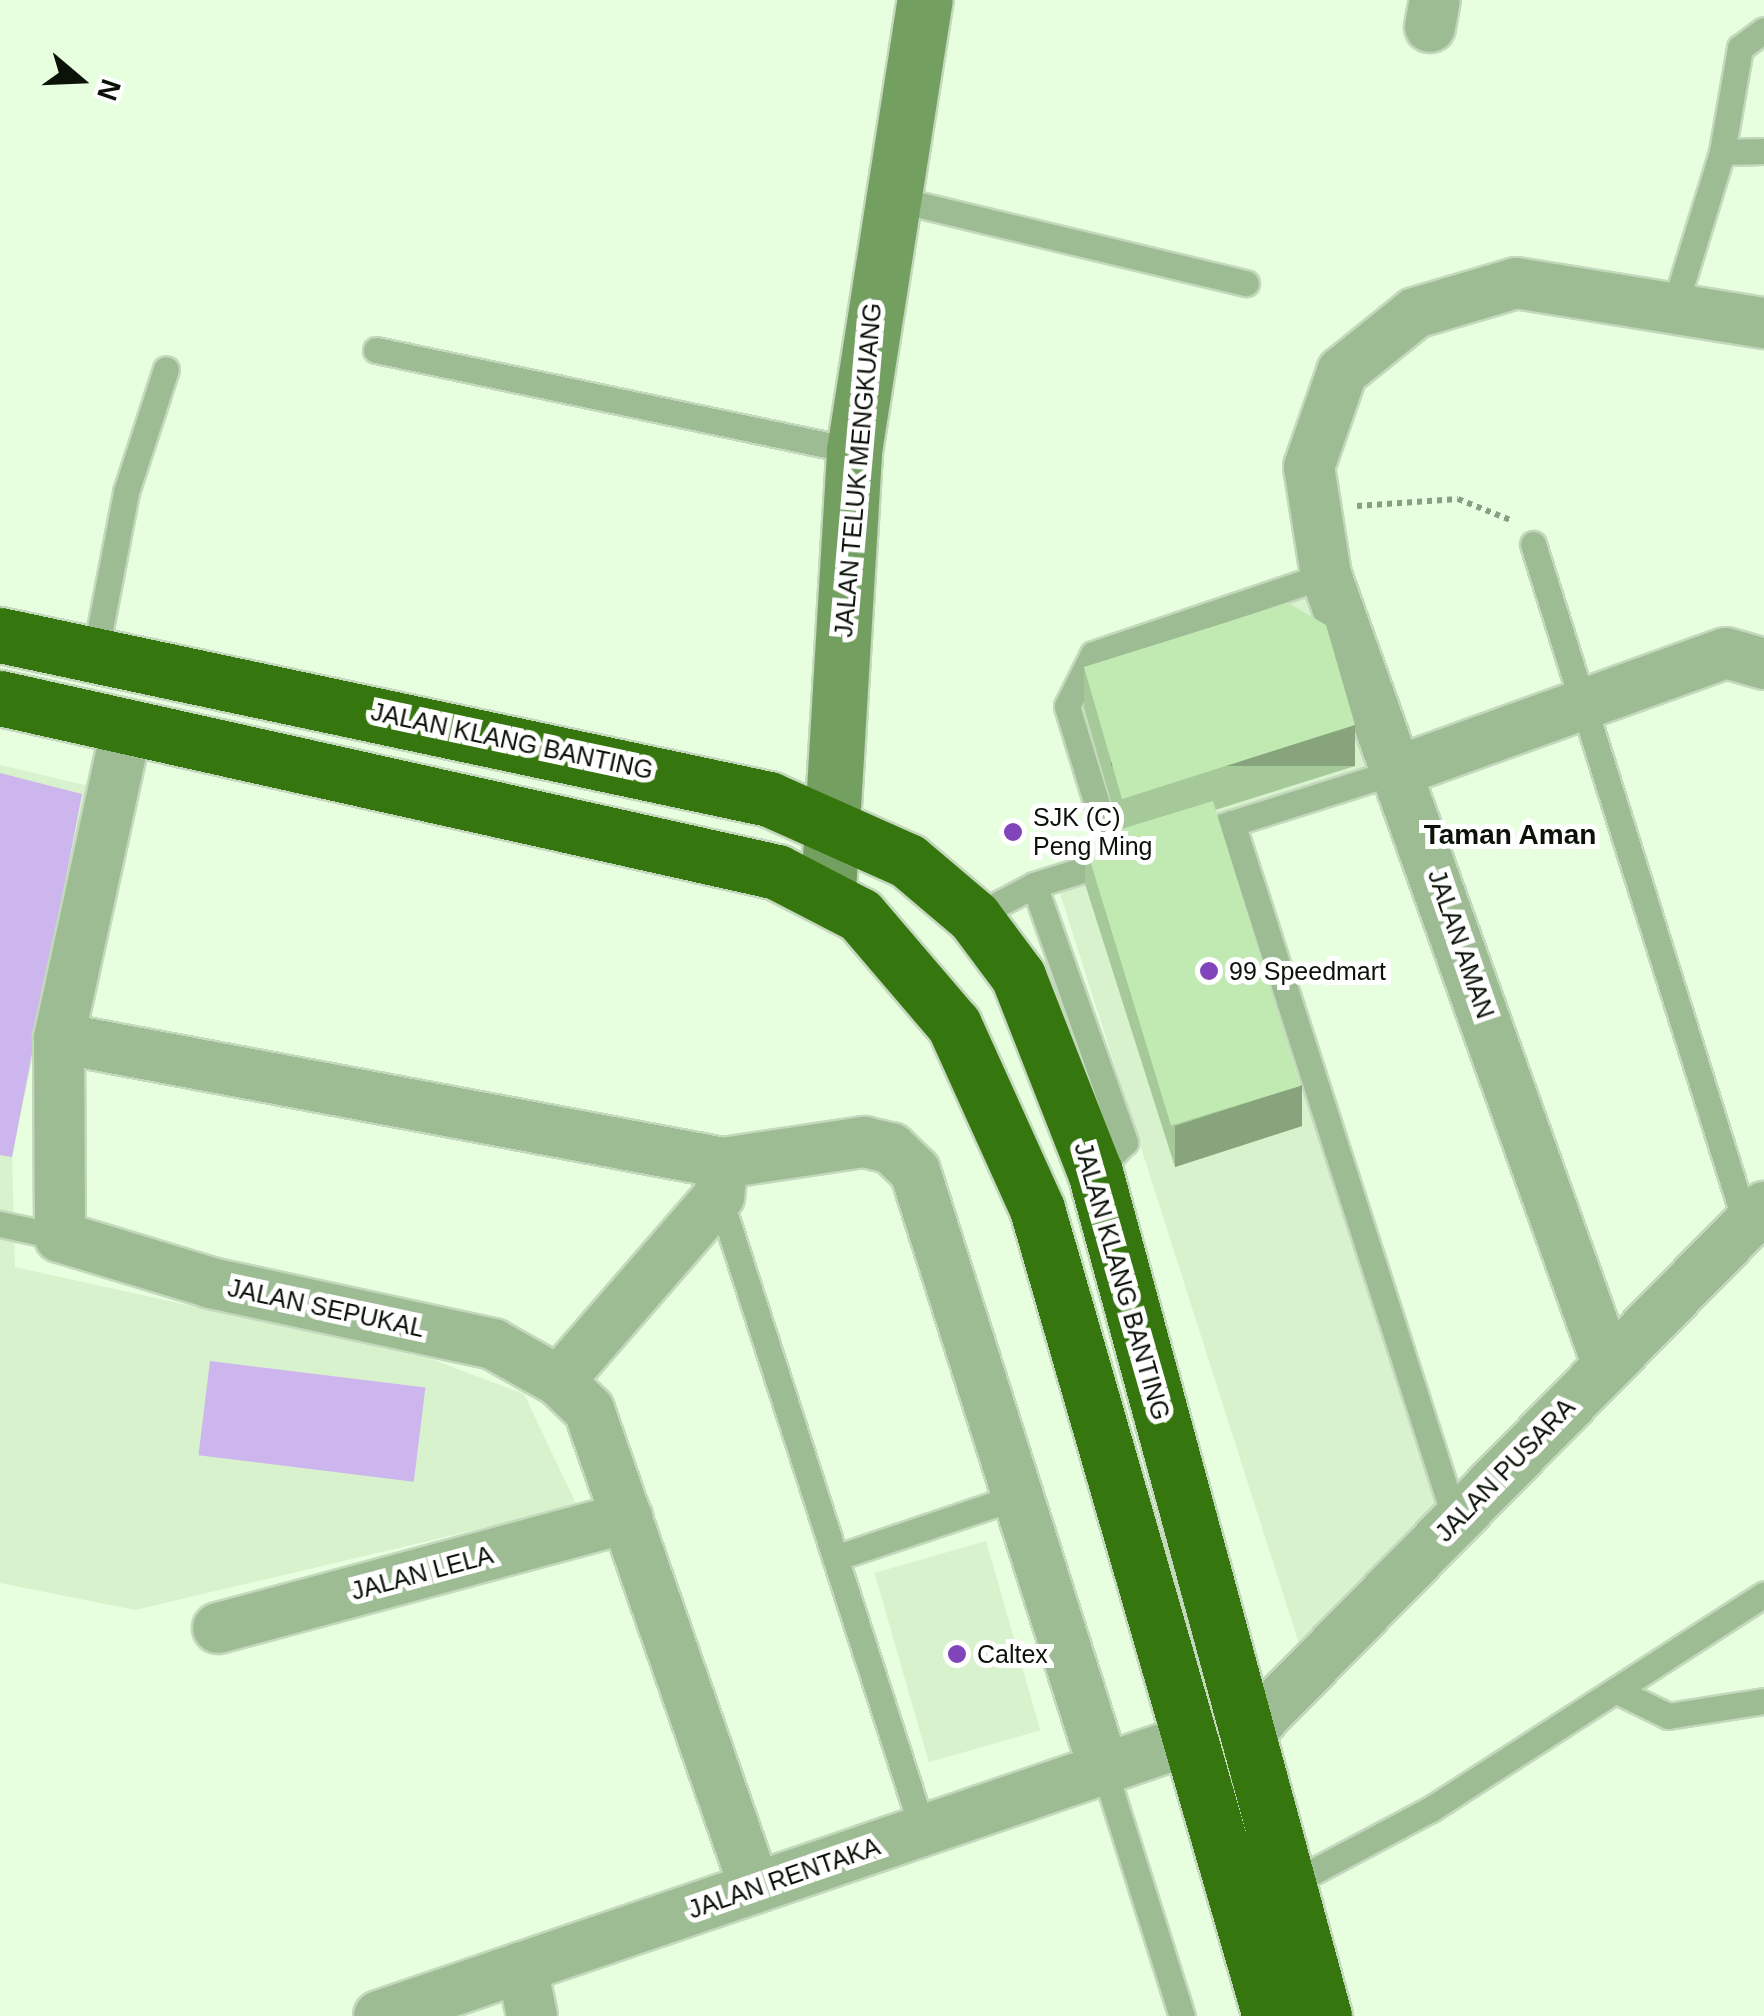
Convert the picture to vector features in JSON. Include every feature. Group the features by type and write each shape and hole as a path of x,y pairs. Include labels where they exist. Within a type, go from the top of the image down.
{"highway":[{"name":"JALAN KLANG BANTING","path":"0,635 706,781 833,825 908,860 974,916 1018,976 1095,1172 1248,1733 1284,1887 1324,2016"},
{"path":"0,698 777,872 828,892 954,1025 1037,1209 1270,2016"}],"street":[{"name":"JALAN TELUK MENGKUANG","path":"828,892 854,451 889,198 925,0"},
{"path":"1312,489 1342,372 1415,313 1516,283 1675,304 1764,323"},
{"name":"JALAN AMAN","path":"1312,489 1326,576 1401,770 1607,1363"},
{"path":"1401,770 1726,652 1764,664"},
{"path":"60,1237 59,1038 127,726"},
{"path":"59,1038 721,1179 864,1142 891,1148 916,1171 1104,1769"},
{"path":"559,1382 721,1179"},
{"name":"JALAN PUSARA","path":"1248,1733 1755,1216"},
{"name":"JALAN SEPUKAL","path":"60,1237 211,1283 493,1344 559,1382 590,1410 755,1888"},
{"name":"JALAN LELA","path":"218,1628 627,1518"},
{"name":"JALAN RENTAKA","path":"379,2016 1188,1740"},
{"path":"522,1968 532,2016"}],"lane":[{"path":"1675,304 1722,152 1740,48 1764,30"},
{"path":"1722,152 1764,151"},
{"path":"889,198 1246,283"},
{"path":"376,350 854,451"},
{"path":"95,655 126,492 166,369"},
{"path":"1533,544 1755,1216"},
{"path":"1114,860 1067,706 1093,654 1326,576"},
{"path":"1198,833 1401,770"},
{"path":"1232,822 1456,1522"},
{"path":"974,916 1034,884 1148,849"},
{"path":"1034,884 1125,1142 1095,1172"},
{"path":"721,1179 835,1558 923,1831"},
{"path":"0,1224 60,1237"},
{"path":"835,1558 1019,1496"},
{"path":"1284,1887 1431,1809 1764,1594"},
{"path":"1616,1691 1668,1716 1764,1701"},
{"path":"1104,1769 1182,2016"}],"path":[{"path":"1312,489 1458,499 1503,510 1533,544"}],"shaded area":[{"path":"1316,591 1384,762 1219,817 1440,1513 1302,1653 1058,887 1124,865 1078,710 1097,662"},
{"path":"0,765 89,786 12,1157 15,1267 431,1359 524,1394 577,1506 135,1610 0,1583"},
{"path":"0,773 82,794 12,1157 0,1155"},
{"path":"210,1361 425,1387 414,1482 198,1455"},
{"path":"986,1541 1040,1730 929,1762 874,1573"}],"building":[{"path":"1288,603 1326,625 1355,725 1122,799 1084,667"},
{"path":"1213,801 1300,1086 1171,1125 1084,840"}],"place":[{"name":"SJK (C) Peng Ming","path":"1013,832"},
{"name":"99 Speedmart","path":"1209,971"},
{"name":"Caltex","path":"957,1654"}],"district":[{"name":"Taman Aman","path":"1510,835"}]}
